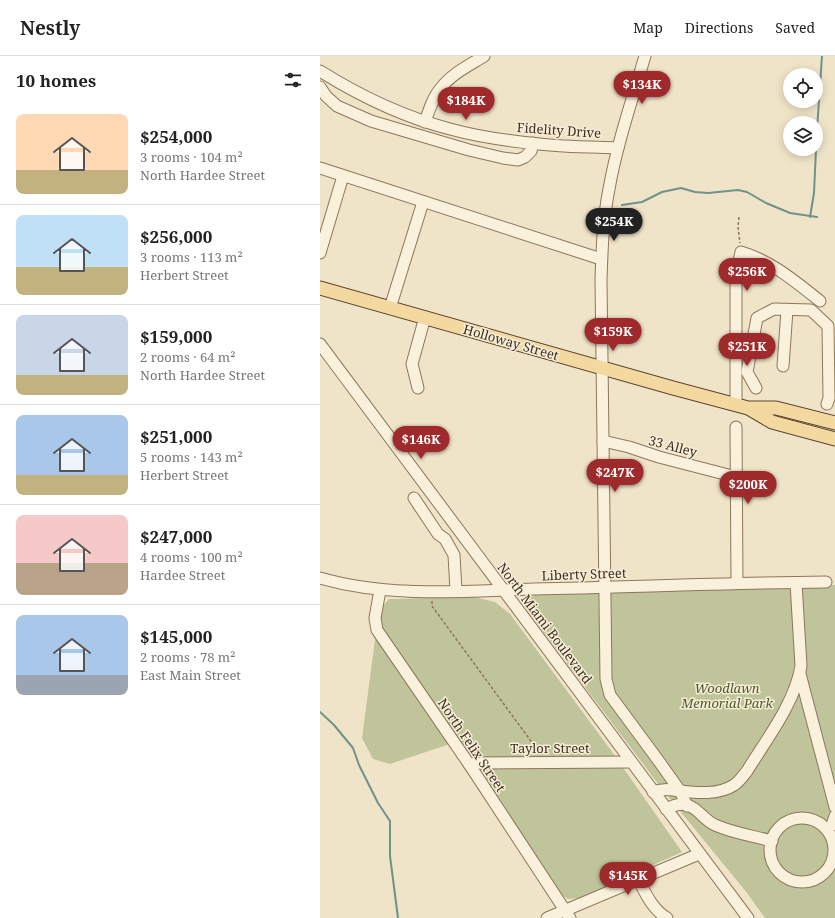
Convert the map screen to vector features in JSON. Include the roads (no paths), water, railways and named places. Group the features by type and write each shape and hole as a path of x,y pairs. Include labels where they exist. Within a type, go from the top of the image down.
{"main road":[{"name":"Holloway Street","path":"320,288 742,406 776,408 835,423"},
{"name":"Holloway Street","path":"742,406 772,422 835,439"}],"street":[{"path":"425,122 431,105 442,86 456,74 484,56"},
{"path":"645,56 618,148 605,210 601,258 606,679 610,695 680,791 687,806"},
{"name":"Fidelity Drive","path":"320,71 362,95 398,112 425,122 466,133 501,140 533,144 618,148"},
{"path":"334,80 322,91 337,106 371,121 469,150 503,158 518,160 531,151 533,144"},
{"path":"320,168 601,258"},
{"path":"320,254 343,176"},
{"path":"390,308 423,202"},
{"path":"742,406 736,340 736,275 741,252 757,257 820,301"},
{"path":"756,388 747,372 757,318 774,309 811,310 828,326 829,398 827,404"},
{"path":"783,366 787,310"},
{"path":"418,388 412,364 425,318"},
{"path":"736,340 753,340"},
{"name":"North Miami Boulevard","path":"320,344 748,918"},
{"path":"736,427 737,583"},
{"name":"33 Alley","path":"603,441 736,477"},
{"path":"414,498 438,534 445,539 454,557 456,591"},
{"path":"445,539 459,530"},
{"path":"454,557 470,546"},
{"name":"Liberty Street","path":"320,578 380,590 409,591 504,591 737,583 826,582"},
{"path":"653,792 662,789 700,793 712,792 732,786 739,780 757,754 790,700 800,674 801,666 796,583"},
{"name":"North Felix Street","path":"380,590 375,618 377,630 469,764 568,914"},
{"path":"800,674 835,807"},
{"name":"Taylor Street","path":"469,764 631,762"},
{"path":"666,809 676,804 687,806 697,811 714,824 733,831 772,841"},
{"path":"827,830 832,825 835,816"},
{"path":"804,818 815,821 827,830 833,842 833,857 827,869 822,874 810,880 794,880 788,878 775,866 771,855 772,841 781,826 794,819 804,818"},
{"path":"547,918 568,914 638,879 699,854"},
{"path":"638,879 650,903 666,918"}],"waterway":[{"path":"818,116 822,56"},
{"path":"810,217 814,193 816,156"},
{"path":"622,205 642,202 662,192 681,188 695,192 708,193 738,190 747,192 766,203 790,213 817,217"},
{"path":"320,712 334,725 353,748 359,765 378,803 390,821 390,856 398,918"}],"park label":[{"name":"Woodlawn Memorial Park","path":"727,696"}]}
